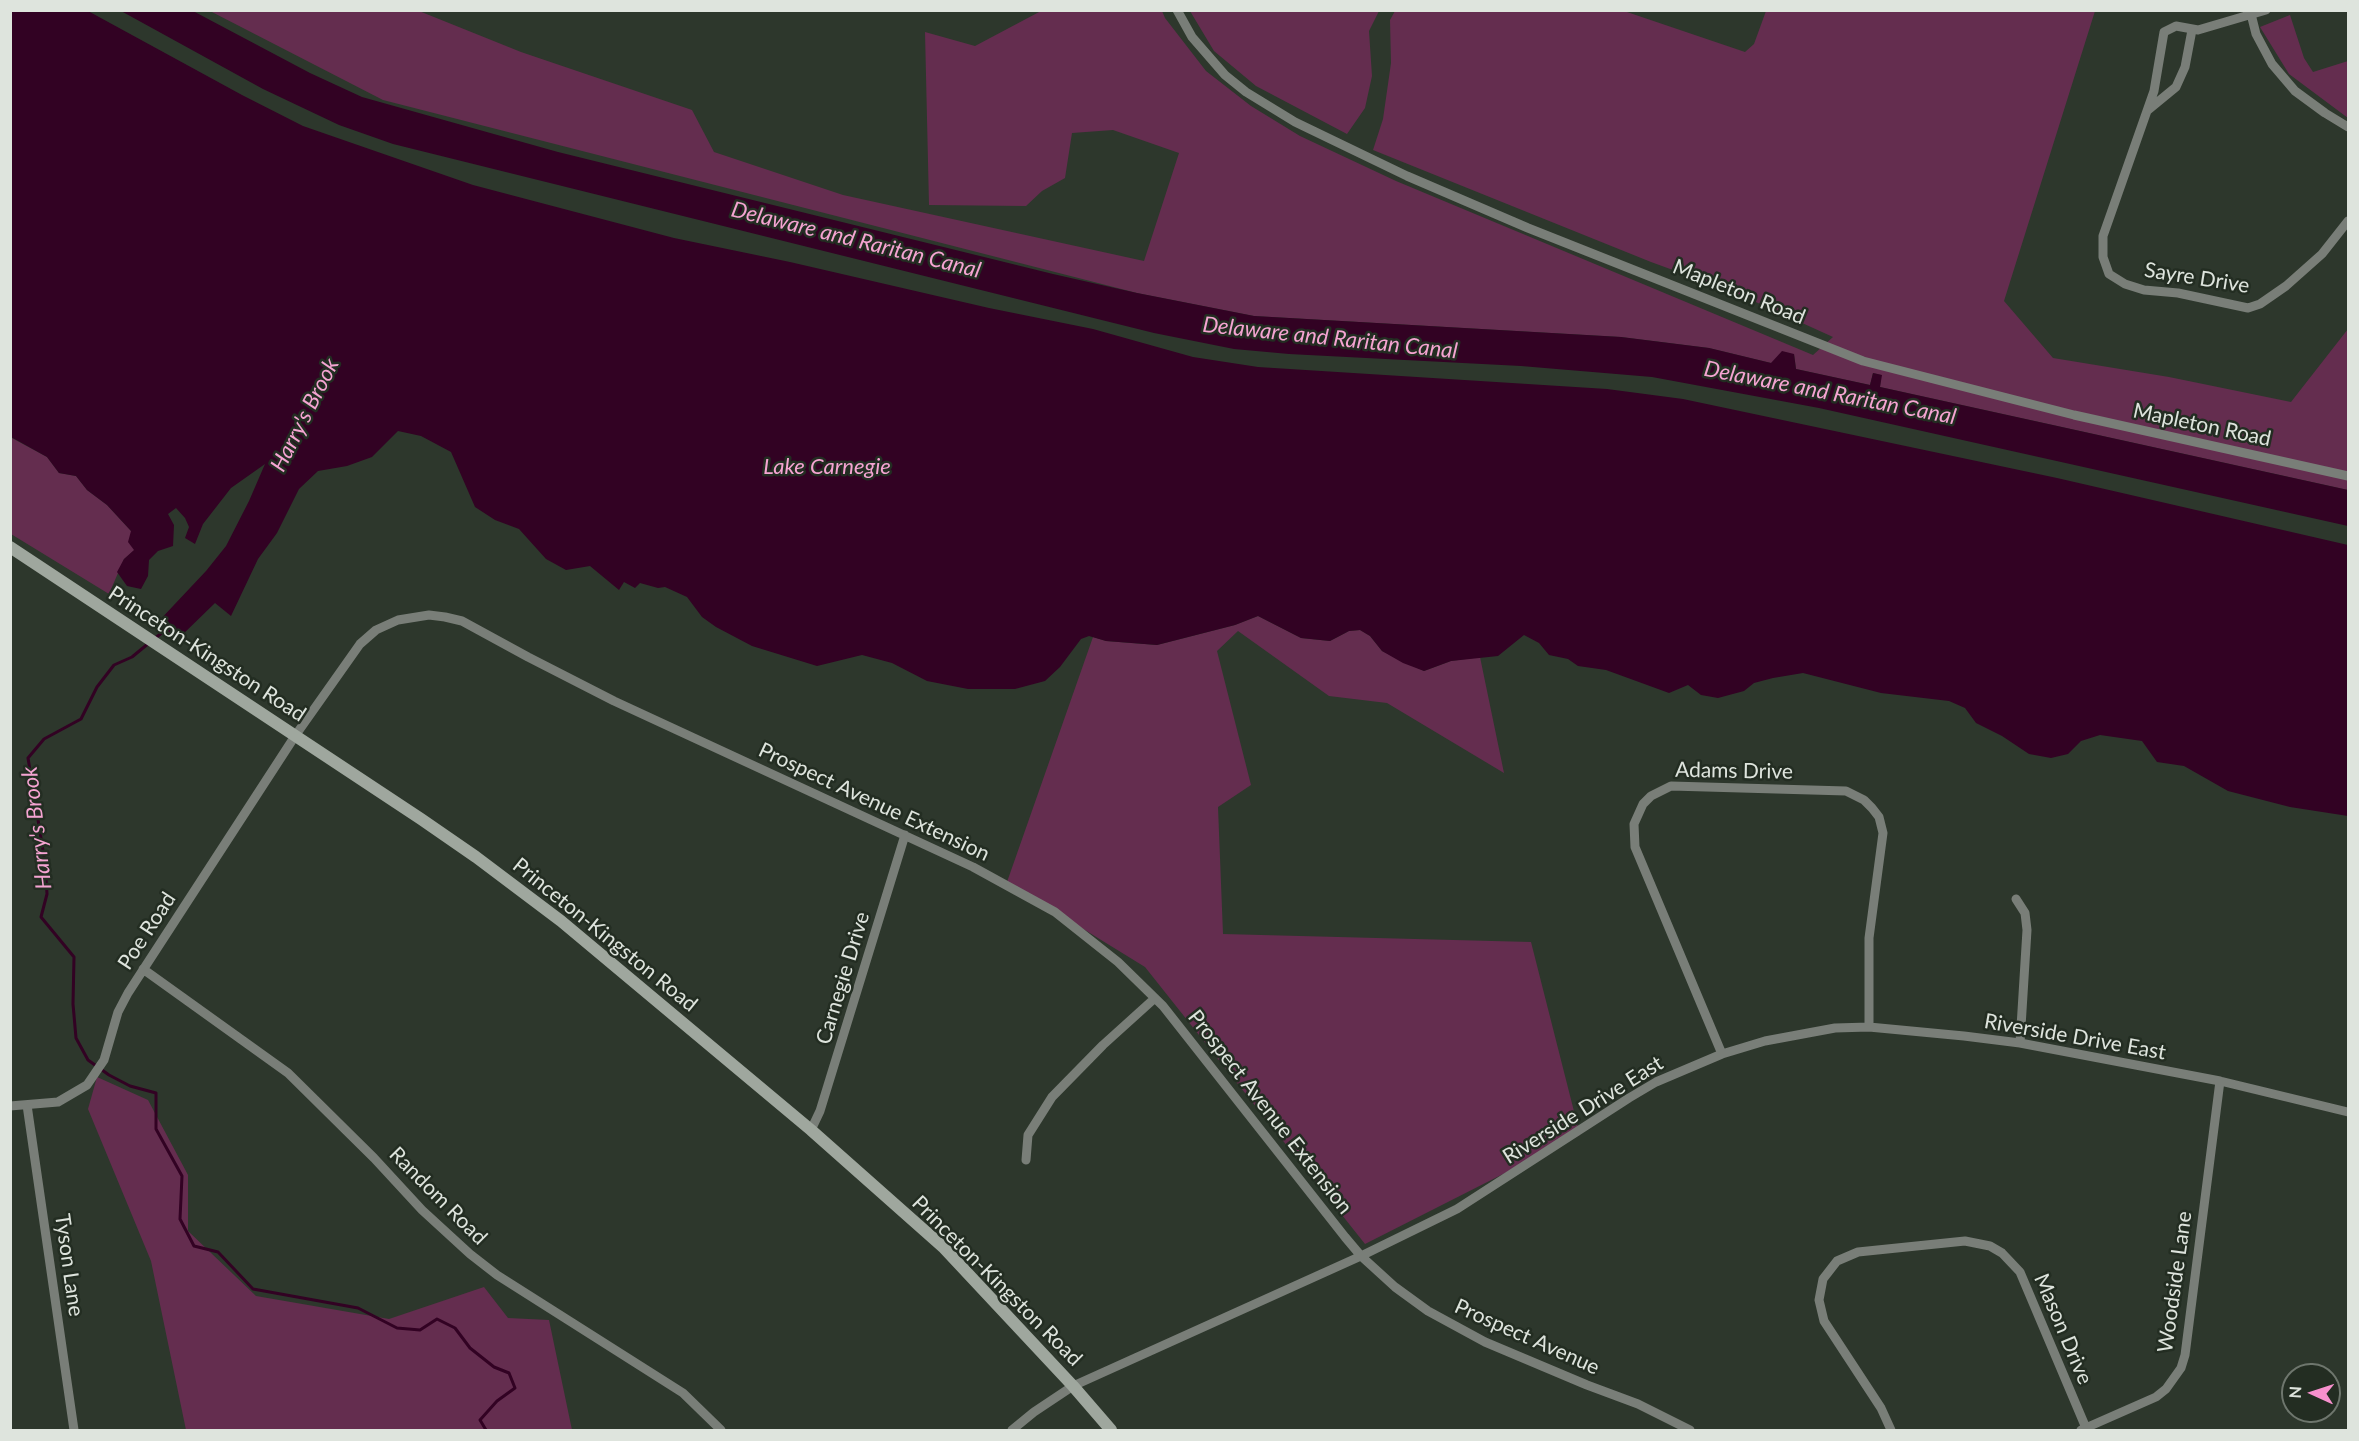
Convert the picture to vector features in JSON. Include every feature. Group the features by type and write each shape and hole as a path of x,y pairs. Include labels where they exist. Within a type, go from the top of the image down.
{"main road":[{"name":"Princeton-Kingston Road","path":"10,547 431,825 546,910 811,1130 943,1247 1073,1386 1111,1431"}],"street":[{"name":"Mapleton Road","path":"1177,10 1192,37 1225,75 1245,92 1295,122 1407,176 1517,223 1863,361 2074,415 2349,476"},
{"name":"Sayre Drive","path":"2266,10 2198,30 2176,26 2164,32 2154,91 2103,236 2103,257 2109,274 2126,284 2144,290 2178,293 2248,308 2260,304 2286,286 2322,255 2349,221"},
{"path":"2250,13 2256,34 2272,64 2295,91 2349,127"},
{"path":"2148,110 2176,87 2185,67 2192,30"},
{"name":"Prospect Avenue Extension","path":"295,736 360,644 369,635 385,624 398,620 429,615 445,616 462,621 614,701 973,867 1055,912 1118,962 1155,998 1189,1037 1361,1256"},
{"name":"Poe Road","path":"10,1106 58,1102 87,1085 104,1060 118,1011 143,969 295,736"},
{"name":"Adams Drive","path":"1722,1054 1635,846 1634,824 1643,804 1651,796 1671,786 1846,791 1864,800 1872,808 1879,817 1882,833 1869,938 1869,1027"},
{"name":"Carnegie Drive","path":"811,1130 820,1112 905,835"},
{"path":"2016,899 2025,913 2028,930 2020,1043"},
{"name":"Random Road","path":"143,969 288,1073 374,1158 429,1218 470,1254 526,1294 684,1393 721,1431"},
{"path":"1026,1160 1028,1135 1052,1097 1103,1045 1155,998"},
{"name":"Riverside Drive East","path":"1012,1431 1034,1412 1073,1386 1361,1256 1456,1209 1629,1098 1688,1067 1722,1054 1800,1033 1835,1028 1869,1027 2020,1043 2220,1081 2349,1112"},
{"name":"Woodside Lane","path":"2083,1430 2156,1397 2170,1384 2181,1368 2185,1355 2220,1081"},
{"name":"Tyson Lane","path":"27,1105 74,1431"},
{"name":"Mason Drive","path":"1891,1431 1868,1388 1824,1321 1819,1300 1823,1279 1837,1261 1857,1252 1965,1241 1990,1246 2002,1253 2020,1272 2083,1430"},
{"name":"Prospect Avenue","path":"1361,1256 1395,1287 1456,1328 1587,1385 1638,1404 1690,1431"}],"shaded area":[{"path":"210,11 419,11 521,52 692,110 714,152 843,195 1144,261 1179,153 1113,130 1072,133 1065,178 1042,191 1026,206 929,205 925,32 975,46 1041,11 1162,11 1206,71 1251,106 1300,136 1396,181 1813,355 1833,337 1736,293 1651,262 1373,150 1383,119 1391,63 1390,20 1395,11 1624,11 1745,52 1754,44 1766,11 2095,11 2004,301 2053,358 2169,377 2291,402 2348,329 2348,490 1880,387 1881,375 1873,373 1870,385 1796,369 1794,354 1771,363 1709,348 1621,337 1254,316 1137,293 383,100"},
{"path":"1190,11 1379,11 1369,31 1372,76 1365,108 1347,134 1256,86 1214,51"},
{"path":"2290,15 2304,58 2313,72 2348,61 2348,118 2289,74 2260,27"},
{"path":"10,437 47,457 59,473 76,476 87,490 107,505 131,531 135,550 124,559 109,594 11,534"},
{"path":"1258,616 1301,638 1330,641 1349,631 1360,630 1370,636 1382,651 1424,671 1451,661 1480,657 1504,773 1387,703 1329,696 1238,631 1217,651 1251,785 1218,807 1223,934 1531,942 1580,1135 1365,1244 1145,967 1007,882 1093,637 1106,641 1157,645 1235,625"},
{"path":"97,1077 148,1100 188,1175 188,1231 256,1296 389,1319 484,1287 508,1318 549,1320 572,1430 186,1430 151,1261 88,1109"}],"water":[{"name":"Lake Carnegie","path":"11,10 88,11 303,126 473,185 674,238 1093,329 1193,357 1258,367 1607,389 1683,399 2057,478 2348,545 2348,816 2290,807 2228,791 2184,766 2157,762 2142,741 2100,735 2081,741 2068,754 2051,758 2029,754 2002,736 1976,723 1965,708 1949,701 1881,693 1803,673 1754,683 1744,691 1718,698 1701,695 1688,685 1669,693 1606,670 1578,666 1568,659 1549,655 1539,643 1524,635 1498,656 1451,661 1424,671 1403,663 1382,651 1370,636 1360,630 1349,631 1330,641 1301,638 1258,616 1235,625 1157,645 1106,641 1089,636 1081,639 1060,667 1045,681 1015,689 968,689 927,681 892,663 862,655 817,666 752,646 716,627 702,617 687,597 665,587 658,588 640,583 635,588 624,582 619,590 590,566 566,570 546,559 519,529 495,520 475,507 451,452 421,436 398,431 372,457 347,466 318,471 299,489 277,533 258,559 231,616 215,603 178,639 157,623 226,546 265,464 231,488 203,524 195,544 185,538 189,527 176,508 168,514 174,525 173,546 158,551 149,560 148,576 141,589 127,586 117,572 124,559 134,550 128,542 131,531 107,505 87,490 76,476 59,473 47,457 11,437"},
{"name":"Delaware and Raritan Canal","path":"121,11 193,11 310,73 362,97 558,152 1053,274 1254,316 1621,337 1709,348 1771,363 1782,351 1794,354 1796,369 1870,385 1873,373 1882,375 1880,387 2348,490 2348,526 1819,408 1652,377 1521,366 1289,354 1234,349 1154,333 393,144 339,125 263,89"}],"waterway":[{"name":"Harry's Brook","path":"154,639 168,628"},
{"name":"Harry's Brook","path":"149,643 132,657 114,665 97,687 81,719 44,739 28,758 45,863 47,894 41,917 74,957 73,1004 76,1038 88,1060 109,1075 130,1086 156,1093 156,1129 182,1176 180,1219 194,1246 218,1252 253,1289 358,1308 397,1328 420,1330 437,1319 455,1328 470,1348 494,1367 509,1373 515,1388 497,1401 480,1420 486,1430"}]}
